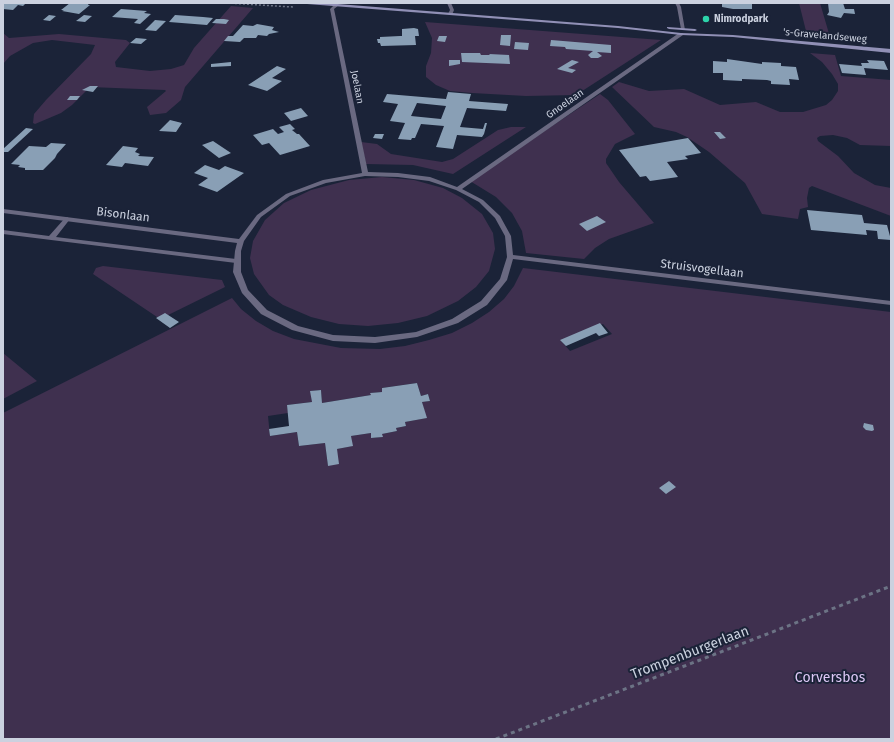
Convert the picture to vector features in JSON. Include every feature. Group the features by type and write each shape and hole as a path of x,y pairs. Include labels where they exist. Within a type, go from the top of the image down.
{"street":[{"name":"'s-Gravelandseweg","path":"307,3 734,36 891,51"},
{"path":"449,3 452,10 450,14"},
{"path":"677,3 679,7 682,32"},
{"name":"Joelaan","path":"337,5 332,10 365,174"},
{"name":"Gnoelaan","path":"458,189 682,32"},
{"path":"365,174 430,179 458,189 481,201 498,217 508,236 510,257 503,280 484,303 454,321 417,334 375,340 333,338 295,328 264,312 245,291 237,272 236,261 241,241 259,216 288,195 325,181 365,174"},
{"name":"Bisonlaan","path":"3,211 241,241"},
{"path":"50,238 67,219"},
{"path":"3,232 236,261"},
{"name":"Struisvogellaan","path":"510,257 891,303"}],"path":[{"name":"Trompenburgerlaan","path":"496,739 891,586"}],"green space":[{"path":"799,3 820,3 830,37 807,35"},
{"path":"231,6 253,8 185,87 181,100 166,113 150,115 147,107 166,91 165,90 90,87 72,105 61,113 35,124 33,123 34,114 91,54 95,45 52,40 33,43 10,56 3,64 3,33 9,38 59,34 126,40 130,43 115,62 116,67 150,71 171,69 184,65 194,48"},
{"path":"425,22 661,40 576,95 526,96 472,93 450,91 436,85 426,77 426,66 431,53 432,38"},
{"path":"810,53 835,55 841,76 891,80 891,146 860,145 847,138 833,135 820,136 817,138 818,141 838,156 854,173 875,185 891,188 891,216 812,186 809,188 807,198 808,207 800,209 798,219 762,214 745,183 709,152 687,137 676,132 654,127 612,87 619,82 649,91 684,89 720,105 756,102 780,112 803,112 826,105 832,100 838,91 838,84 832,74 822,62"},
{"path":"600,94 608,100 635,134 615,144 606,159 606,163 619,182 654,223 609,239 595,248 584,259 526,253 522,231 512,213 496,197 470,181"},
{"path":"511,127 526,127 453,174 413,165 366,164 361,142 377,144 391,154 442,162 453,159 498,130"},
{"path":"382,177 414,180 443,188 462,198 482,214 493,233 495,249 489,271 476,287 458,301 427,316 398,323 368,326 339,324 311,317 283,305 269,295 254,274 250,258 253,241 265,220 284,203 311,190 349,180"},
{"path":"103,266 222,280 225,287 160,319 93,274 96,268"},
{"name":"Corversbos","path":"523,268 891,312 891,739 3,739 3,413 232,298 241,309 256,321 273,331 294,339 341,348 380,349 405,346 452,333 489,312 504,299 514,286","holes":["603,324 612,334 570,351 561,341","417,383 421,396 428,394 430,401 422,402 426,418 405,422 406,426 396,428 397,431 382,434 382,437 372,438 371,433 351,436 352,446 337,449 328,466 325,443 299,446 297,432 270,436 268,416 288,413 287,405 312,402 311,391 321,390 322,403 371,395 371,393 382,392 382,388"]},
{"path":"3,353 37,381 3,399"}],"building":[{"path":"3,3 26,3 23,6 18,5 13,10 3,9"},
{"path":"70,3 89,3 88,5 90,5 79,14 61,10"},
{"path":"722,3 752,3 752,9 733,9 722,7"},
{"path":"828,3 843,3 845,9 854,9 855,14 844,13 841,18 827,15 829,12"},
{"path":"121,9 147,11 144,13 151,14 140,24 134,23 138,19 112,17"},
{"path":"49,15 56,16 50,21 43,20"},
{"path":"84,15 92,16 85,22 76,21"},
{"path":"175,15 213,18 207,25 169,22"},
{"path":"216,19 229,20 226,24 212,23"},
{"path":"155,20 166,21 156,31 145,30"},
{"path":"257,24 274,27 272,30 279,32 269,34 267,36 258,35 256,38 244,38 240,42 224,41 228,36 233,36 243,25 253,26"},
{"path":"402,29 418,29 419,36 415,36 416,45 381,46 380,43 378,43 377,39 380,39 380,37 402,36"},
{"path":"501,35 511,35 510,46 500,45"},
{"path":"439,36 447,36 445,42 437,41"},
{"path":"136,38 147,39 141,44 130,43"},
{"path":"551,40 611,45 611,53 597,52 602,56 598,58 591,58 588,55 593,51 550,46"},
{"path":"515,42 529,43 528,50 514,49"},
{"path":"461,53 509,55 510,64 462,62"},
{"path":"727,59 762,64 762,62 781,63 781,66 796,67 799,80 789,79 790,85 771,84 771,81 767,80 723,80 723,73 713,73 713,61 727,62"},
{"path":"449,60 460,60 460,64 449,66"},
{"path":"572,60 579,62 568,68 576,70 572,73 557,69"},
{"path":"867,60 884,61 888,70 864,68 866,75 842,73 839,64 862,66 861,63 869,63"},
{"path":"231,62 231,66 211,67 211,64"},
{"path":"277,66 286,69 272,78 282,81 267,91 248,85"},
{"path":"90,86 98,86 93,92 82,90"},
{"path":"448,92 471,94 469,101 508,104 506,111 467,108 460,127 483,129 485,123 487,123 484,134 482,137 457,135 453,149 436,147 444,126 421,124 415,138 412,138 411,140 398,139 405,123 390,121 398,104 383,102 387,94 446,99","holes":["417,103 446,106 441,119 411,116"]},
{"path":"70,96 80,96 77,100 67,100"},
{"path":"301,108 308,116 291,121 284,113"},
{"path":"170,120 182,123 176,132 159,131"},
{"path":"290,124 295,129 292,130 299,134 310,146 280,155 269,143 262,145 253,135 273,129 278,134 284,132 279,127"},
{"path":"26,128 33,129 8,152 3,152 3,149"},
{"path":"714,132 720,132 726,138 720,139"},
{"path":"375,134 384,134 382,139 373,138"},
{"path":"688,138 701,153 685,156 688,159 667,162 678,177 650,181 646,176 640,177 619,150"},
{"path":"213,141 231,153 219,158 202,145"},
{"path":"51,143 66,144 43,170 25,170 25,168 18,167 20,165 11,164 29,146 46,147"},
{"path":"123,146 138,148 135,152 140,154 138,156 154,157 148,166 125,163 122,167 106,165"},
{"path":"205,165 219,170 225,166 244,173 217,192 198,185 208,178 194,173"},
{"path":"807,210 862,215 864,223 887,225 891,240 878,239 877,231 866,230 867,235 811,230"},
{"path":"597,216 606,222 587,231 579,224"},
{"path":"165,313 179,322 170,328 156,318"},
{"path":"600,323 608,333 599,336 596,333 566,346 560,340"},
{"path":"417,383 421,396 428,394 430,401 422,402 427,418 405,422 406,426 396,428 397,431 382,434 383,437 371,438 371,433 351,436 353,446 337,449 339,464 328,466 325,443 299,446 297,432 270,436 269,429 289,426 287,405 312,402 310,391 321,390 322,403 371,395 370,393 382,392 382,388"},
{"path":"864,423 873,425 874,430 866,430 863,427"},
{"path":"669,481 676,487 666,494 659,488"}],"place":[{"name":"Nimrodpark","path":"706,19"}]}
